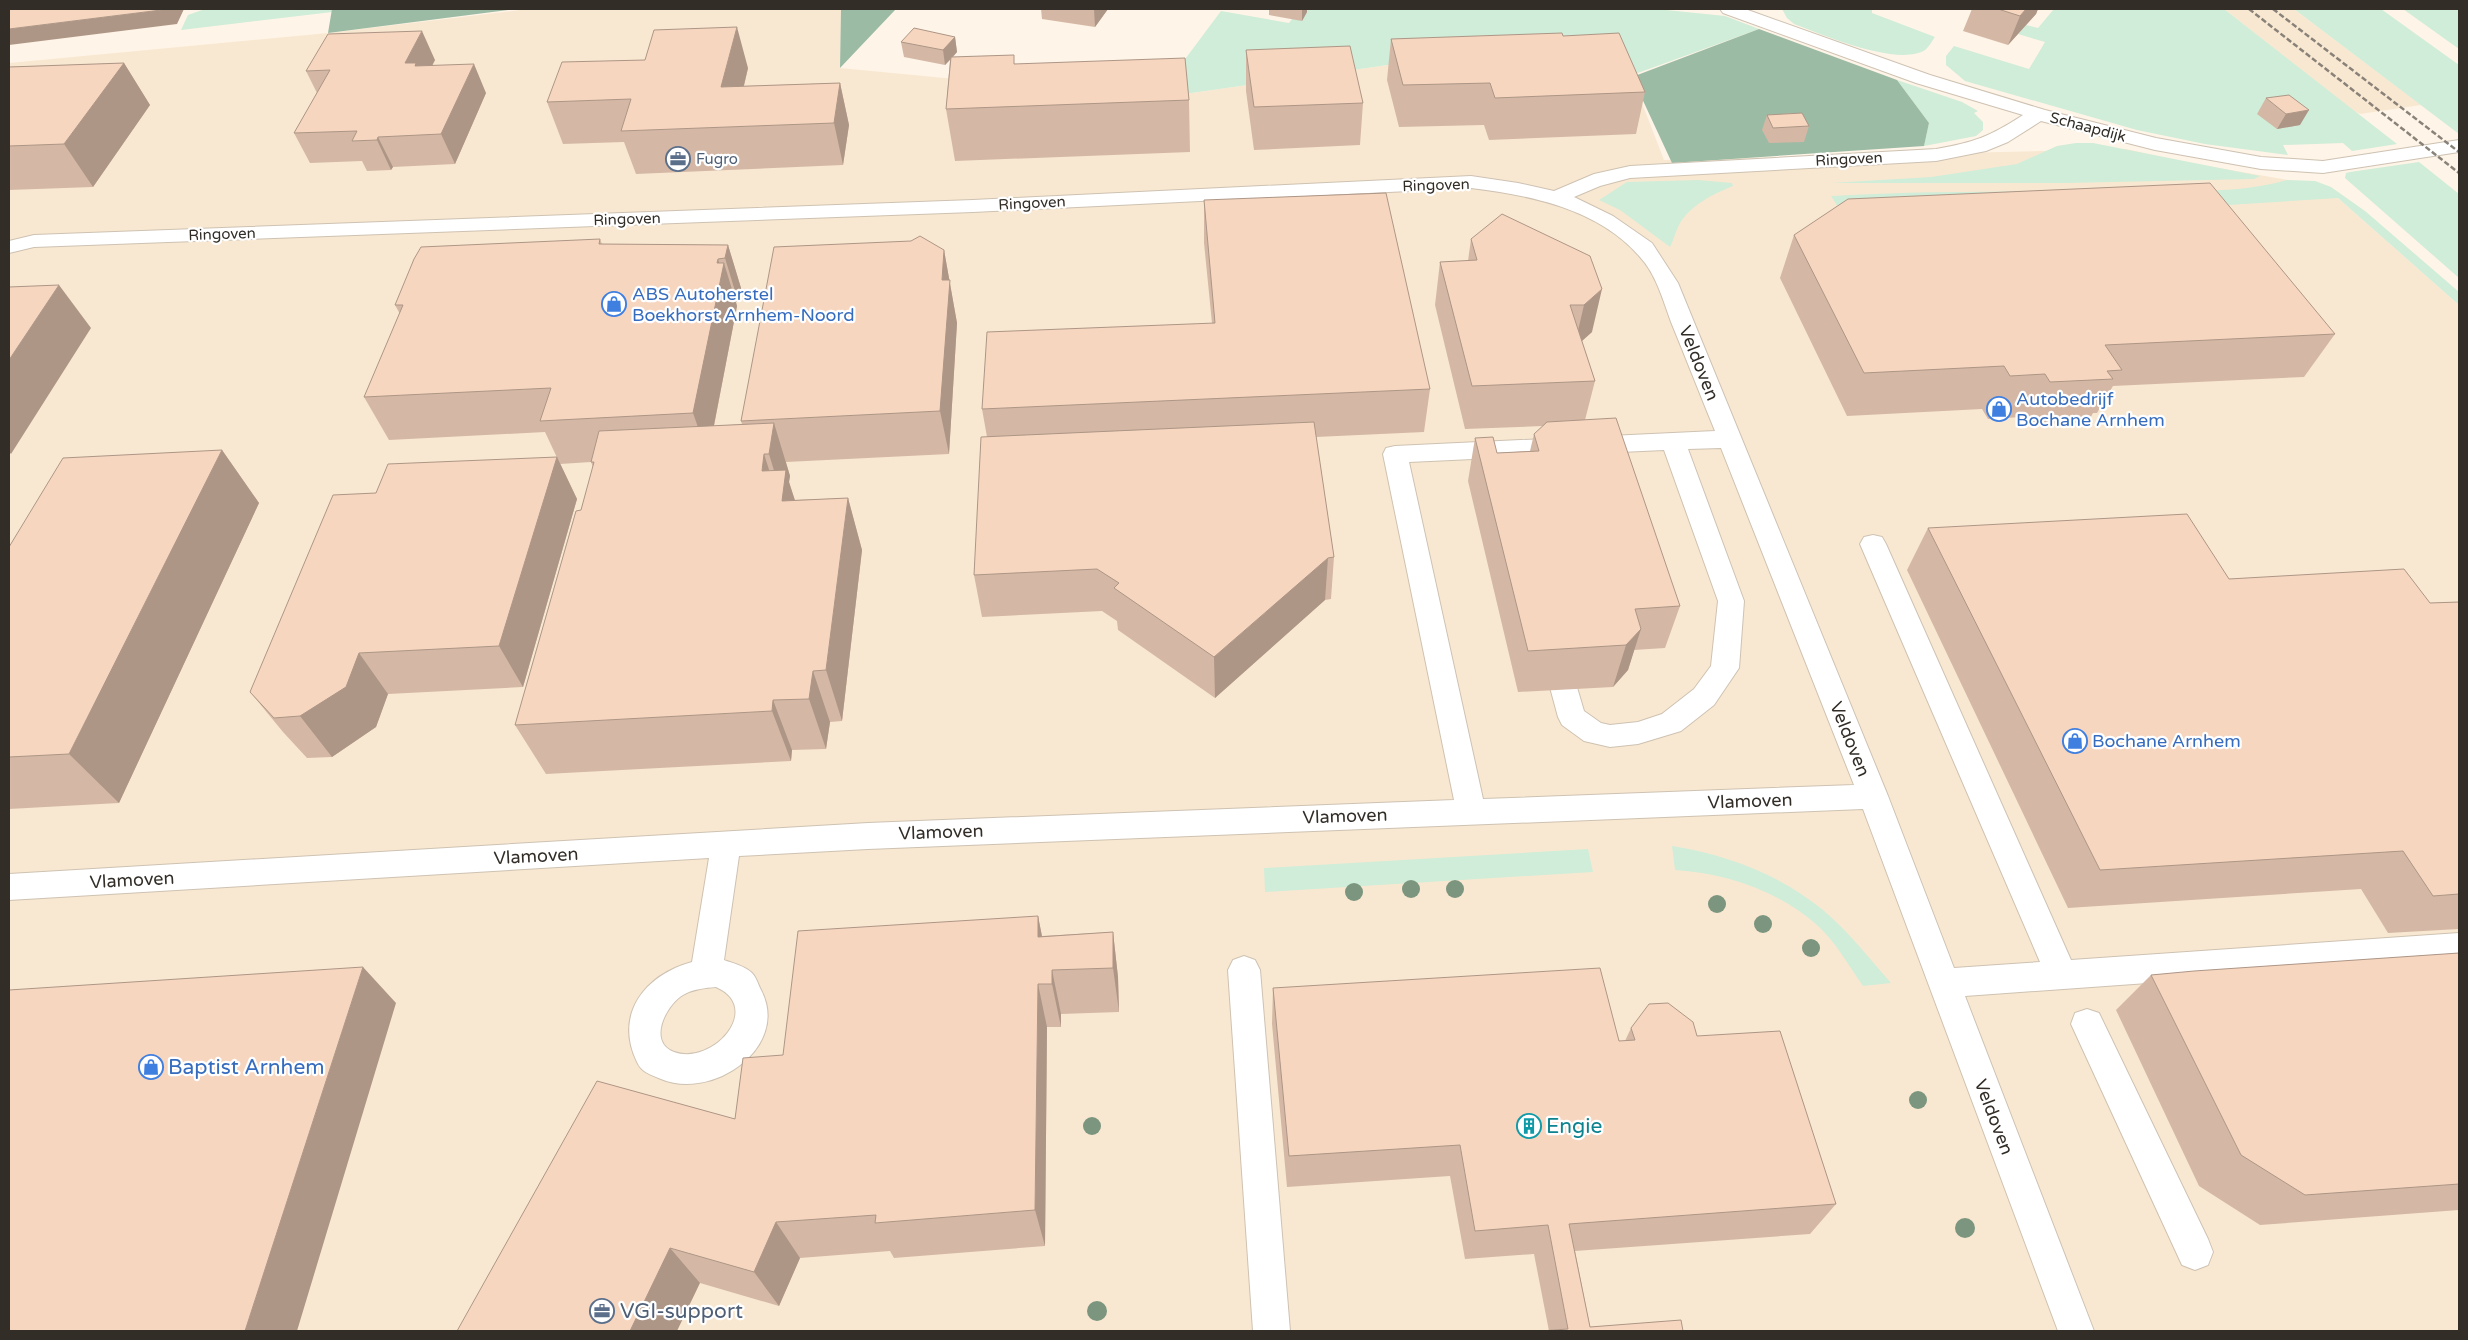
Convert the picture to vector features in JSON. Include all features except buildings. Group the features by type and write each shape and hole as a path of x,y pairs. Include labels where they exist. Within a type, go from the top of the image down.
{"street":[{"name":"Schaapdijk","path":"1730,9 1923,79 2038,114 2155,144 2261,163 2323,167 2459,146"},
{"name":"Ringoven","path":"9,247 34,241 973,206 1471,182 1507,186 1557,198 1587,182 1630,172 1936,155 1979,147 2001,138 2038,114"},
{"name":"Veldoven","path":"1557,198 1583,207 1646,249 1667,283 1873,796 2076,1331"},
{"path":"1472,811 1395,454 1506,459 1672,442 1730,439"},
{"path":"1549,634 1572,717 1594,733 1610,736 1638,733 1671,722 1704,697 1725,668 1731,601 1672,442"},
{"path":"1873,544 2062,975"},
{"name":"Vlamoven","path":"9,887 868,836 1873,796"},
{"path":"706,974 726,844"},
{"path":"1944,983 2459,947"},
{"path":"1244,970 1272,1331"},
{"path":"2087,1024 2195,1252"}],"shaded area":[{"path":"528,9 841,9 840,68 1156,98 1458,55 1632,77 1664,160 2126,149 2184,162 2288,180 2338,198 2459,305 2459,1331 9,1331 9,63 328,33"},
{"path":"2224,9 2294,9 2421,105 2360,114 2352,110"}],"green space":[{"path":"205,9 332,9 332,12 181,30 188,15"},
{"path":"332,9 515,9 328,33"},
{"path":"841,9 896,9 840,68"},
{"path":"1300,9 1656,9 1725,16 1759,29 1635,74 1458,55 1156,98 1221,11 1289,23"},
{"path":"1782,9 1872,9 1872,13 1935,37 1925,50 1913,54 1897,55 1879,52 1841,42 1794,24 1787,18"},
{"path":"2054,9 2224,9 2397,144 2352,151 2343,143 2283,145 2288,155 2205,144 2137,130 1965,81 1946,65 1946,56 1954,46 2029,69 2045,42 2018,34 2026,25 2038,28"},
{"path":"2294,9 2381,9 2459,65 2459,134"},
{"path":"2403,9 2459,9 2459,49"},
{"path":"1759,29 1897,80 1929,123 1924,146 1672,163 1632,77"},
{"path":"1897,80 1962,102 1978,111 1974,113 1983,122 1983,130 1976,136 1924,146 1929,123"},
{"path":"2093,143 2260,176 2254,179 2065,183 1831,183 1931,177 2017,164 2057,146"},
{"path":"2419,162 2459,194 2459,278 2345,178 2346,173 2350,172"},
{"path":"1698,180 1732,183 1733,186 1695,206 1683,218 1670,247 1620,210 1599,200 1627,182"},
{"path":"2287,180 2315,181 2331,187 2365,211 2459,292 2459,305 2338,198 1852,229 1831,196 1941,192 2207,191 2248,188"},
{"path":"1672,846 1732,861 1752,868 1789,886 1832,918 1891,983 1863,986 1824,931 1802,913 1769,893 1713,875 1675,870"},
{"path":"1588,849 1593,872 1265,892 1264,868"}],"railway":[{"path":"2249,9 2459,173"},
{"path":"2273,9 2459,152"}],"place":[{"name":"Fugro","path":"678,159"},
{"name":"ABS Autoherstel Boekhorst Arnhem-Noord","path":"614,304"},
{"name":"Autobedrijf Bochane Arnhem","path":"1999,409"},
{"name":"Bochane Arnhem","path":"2075,741"},
{"name":"Baptist Arnhem","path":"151,1067"},
{"name":"Engie","path":"1529,1126"},
{"name":"VGI-support","path":"602,1311"}]}
